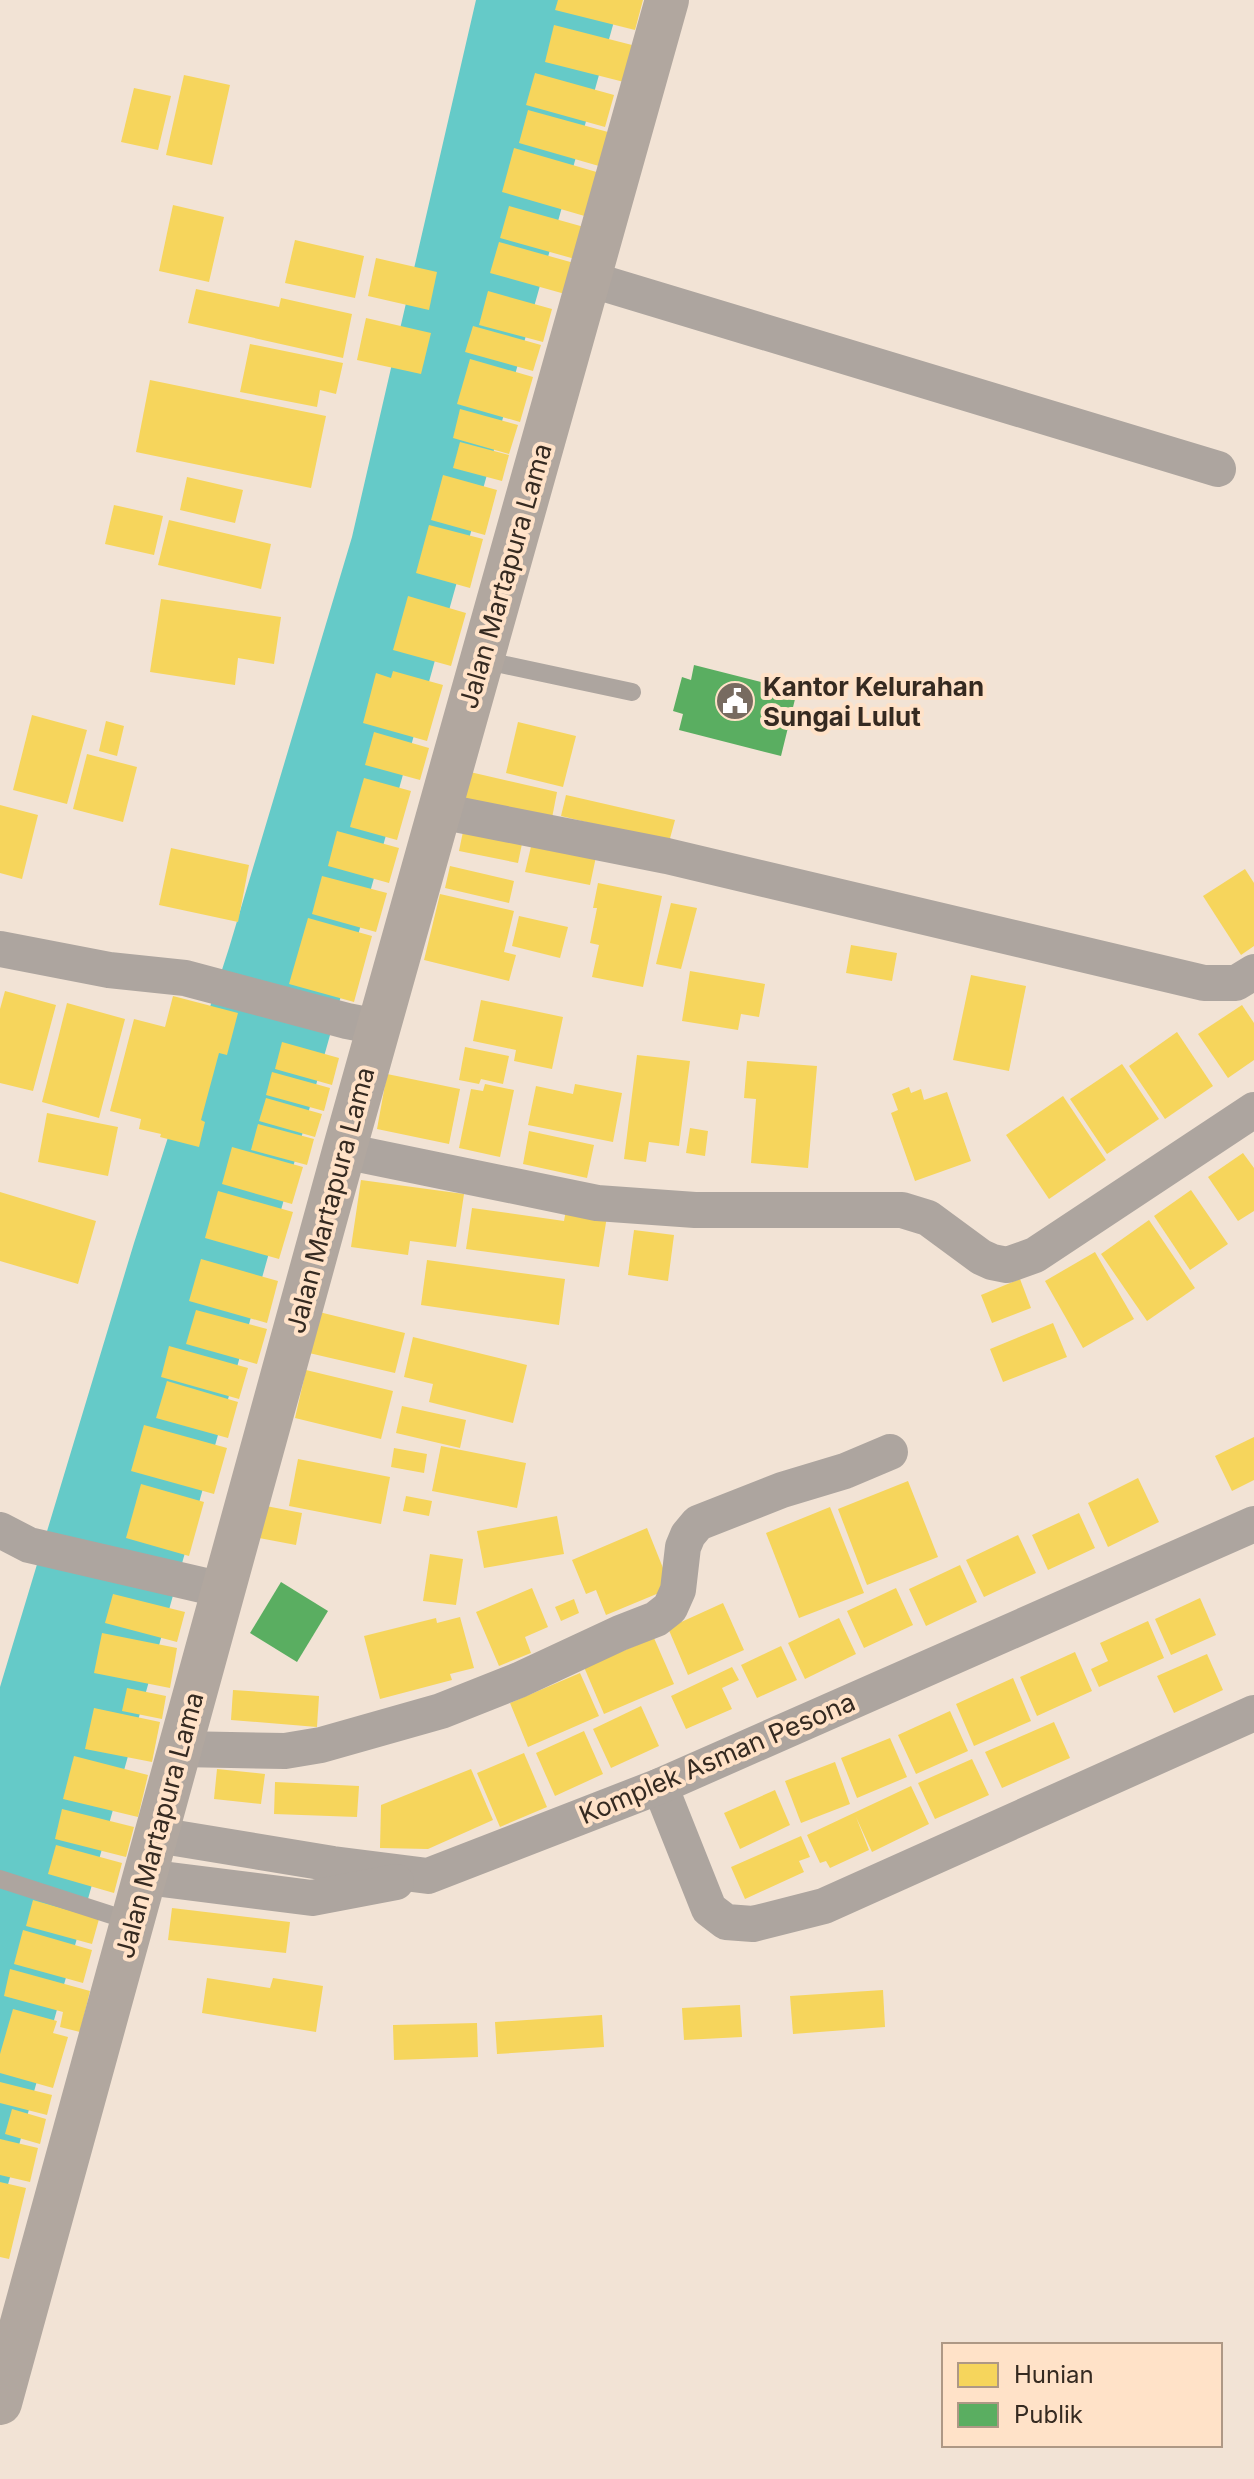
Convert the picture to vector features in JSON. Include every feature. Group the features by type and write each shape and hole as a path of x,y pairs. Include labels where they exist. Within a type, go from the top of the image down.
{"main road":[{"name":"Jalan Martapura Lama","path":"0,2403 116,1916 146,1877 180,1749 211,1587 344,1151 363,1024 440,811 667,0"}],"street":[{"path":"589,279 1218,469"},
{"path":"440,811 667,856 1204,983 1236,983 1254,972"},
{"path":"0,949 109,970 185,978 363,1024"},
{"path":"344,1151 597,1203 695,1210 902,1210 928,1218 981,1257 1007,1265 1035,1255 1254,1110"},
{"path":"180,1749 285,1751 321,1745 441,1711 519,1680 656,1619 670,1608 678,1590 683,1547 698,1523 890,1452"},
{"name":"Komplek Asman Pesona","path":"157,1835 428,1876 660,1786 1254,1524"},
{"path":"14,1538 211,1587"},
{"path":"660,1786 709,1909 726,1922 753,1924 824,1906 1254,1713"},
{"path":"146,1877 312,1898 428,1876"}],"lane":[{"path":"482,660 632,692"},
{"path":"0,1879 116,1916"}],"water":[{"path":"476,0 620,0 0,2213 0,1687 134,1243 229,948 352,537"}],"building: Hunian":[{"path":"558,0 643,0 635,30 555,10"},
{"path":"554,25 632,45 624,82 545,62"},
{"path":"535,73 614,95 605,127 526,105"},
{"path":"184,75 230,85 212,165 166,155"},
{"path":"134,88 171,96 158,150 121,142"},
{"path":"528,110 608,132 599,166 519,143"},
{"path":"514,148 600,173 588,217 502,192"},
{"path":"173,205 224,217 209,282 159,271"},
{"path":"509,206 584,227 575,259 500,238"},
{"path":"295,240 364,256 355,298 285,283"},
{"path":"499,242 574,263 565,294 490,273"},
{"path":"376,258 437,272 429,310 368,296"},
{"path":"196,289 279,307 281,298 352,314 343,358 188,323"},
{"path":"488,291 552,309 543,342 479,325"},
{"path":"366,318 431,333 421,374 357,360"},
{"path":"473,326 541,345 533,371 465,352"},
{"path":"250,344 343,363 336,394 320,390 317,407 240,392"},
{"path":"470,359 533,377 520,422 457,404"},
{"path":"150,380 326,416 311,488 136,452"},
{"path":"460,409 518,425 509,454 453,438"},
{"path":"460,442 509,455 502,481 453,468"},
{"path":"443,475 497,490 485,535 431,520"},
{"path":"187,477 243,490 235,523 180,510"},
{"path":"114,505 163,516 154,555 105,544"},
{"path":"169,520 271,544 261,589 158,565"},
{"path":"429,525 483,539 470,588 416,573"},
{"path":"408,596 466,613 451,666 393,650"},
{"path":"161,599 281,617 274,664 238,658 235,685 150,672"},
{"path":"393,671 443,685 427,741 363,723 376,673 391,678"},
{"path":"32,715 87,730 67,804 13,790"},
{"path":"106,721 124,726 117,756 99,751"},
{"path":"518,722 576,736 563,787 506,773"},
{"path":"374,732 429,748 420,780 365,765"},
{"path":"87,754 137,767 123,822 73,809"},
{"path":"470,772 557,792 552,818 465,799"},
{"path":"364,778 411,791 397,840 350,827"},
{"path":"566,795 675,820 669,842 561,816"},
{"path":"0,805 38,815 22,879 0,873"},
{"path":"465,822 524,834 518,863 459,851"},
{"path":"337,831 399,848 389,883 328,866"},
{"path":"533,838 597,852 590,885 525,872"},
{"path":"171,848 249,865 238,922 159,905"},
{"path":"450,866 514,881 509,903 445,888"},
{"path":"1245,869 1254,883 1254,946 1241,955 1203,896"},
{"path":"322,876 387,893 376,932 312,914"},
{"path":"598,883 662,896 643,987 592,977 599,945 590,943"},
{"path":"440,894 514,911 504,952 516,955 509,981 424,960"},
{"path":"671,903 697,908 681,969 656,964"},
{"path":"519,916 568,927 560,958 512,946"},
{"path":"308,918 372,936 354,1002 289,984"},
{"path":"851,945 897,953 892,981 846,973"},
{"path":"690,971 765,984 759,1017 741,1014 738,1030 682,1021"},
{"path":"971,975 1026,986 1009,1071 953,1060"},
{"path":"5,991 56,1005 33,1091 0,1083 0,1009"},
{"path":"173,996 238,1013 227,1055 219,1053 201,1120 205,1122 199,1147 139,1129 141,1119 110,1111 134,1019 165,1027"},
{"path":"481,1000 563,1017 552,1069 514,1061 516,1050 473,1041"},
{"path":"67,1003 125,1019 99,1118 42,1102"},
{"path":"1242,1005 1254,1023 1254,1060 1228,1078 1198,1034"},
{"path":"1177,1032 1213,1086 1165,1119 1129,1066"},
{"path":"282,1042 339,1058 332,1085 275,1069"},
{"path":"465,1047 509,1056 503,1084 481,1079 479,1084 459,1080"},
{"path":"637,1055 690,1061 679,1146 649,1142 646,1162 624,1159"},
{"path":"747,1061 817,1066 808,1168 751,1163 756,1099 744,1098"},
{"path":"1122,1064 1159,1119 1107,1154 1070,1099"},
{"path":"272,1072 330,1088 324,1111 266,1095"},
{"path":"387,1074 460,1089 449,1144 377,1129"},
{"path":"485,1084 514,1090 500,1157 459,1148 471,1089 483,1091"},
{"path":"575,1084 622,1093 613,1142 528,1125 536,1086 573,1094"},
{"path":"909,1087 911,1093 921,1089 924,1100 947,1092 971,1161 915,1181 891,1113 898,1110 892,1094"},
{"path":"1063,1096 1106,1160 1049,1199 1006,1135"},
{"path":"266,1098 322,1114 315,1137 259,1121"},
{"path":"47,1113 118,1127 108,1176 38,1162"},
{"path":"258,1124 314,1139 307,1165 251,1150"},
{"path":"690,1128 708,1131 705,1156 686,1153"},
{"path":"529,1131 594,1145 587,1178 523,1164"},
{"path":"232,1147 303,1167 292,1204 222,1184"},
{"path":"1243,1153 1254,1168 1254,1211 1238,1221 1208,1177"},
{"path":"361,1180 464,1194 456,1247 410,1241 408,1255 351,1247"},
{"path":"1191,1190 1228,1244 1190,1270 1154,1216"},
{"path":"218,1191 293,1212 279,1259 205,1238"},
{"path":"0,1192 96,1221 78,1284 0,1261"},
{"path":"472,1208 564,1221 566,1210 607,1216 599,1267 466,1249"},
{"path":"1149,1220 1195,1288 1147,1321 1101,1254"},
{"path":"634,1230 674,1235 668,1281 628,1275"},
{"path":"1095,1252 1134,1319 1083,1348 1045,1281"},
{"path":"201,1259 278,1281 267,1323 189,1301"},
{"path":"427,1260 565,1279 559,1325 421,1305"},
{"path":"1020,1279 1031,1308 992,1323 981,1295"},
{"path":"196,1310 267,1329 257,1364 186,1344"},
{"path":"319,1312 405,1333 395,1373 309,1353"},
{"path":"1053,1323 1067,1357 1003,1382 990,1349"},
{"path":"413,1337 527,1365 513,1423 429,1402 433,1384 404,1377"},
{"path":"169,1346 248,1368 239,1399 161,1377"},
{"path":"306,1370 393,1391 381,1439 295,1418"},
{"path":"167,1381 238,1402 228,1438 156,1418"},
{"path":"402,1406 466,1420 460,1448 396,1433"},
{"path":"144,1425 227,1448 214,1494 131,1471"},
{"path":"1254,1437 1254,1480 1232,1491 1215,1456"},
{"path":"441,1446 526,1463 517,1508 432,1491"},
{"path":"394,1448 427,1454 424,1473 391,1467"},
{"path":"298,1459 390,1477 381,1524 289,1506"},
{"path":"1138,1478 1159,1522 1108,1547 1088,1503"},
{"path":"908,1481 938,1557 867,1585 838,1509"},
{"path":"141,1484 204,1502 189,1556 126,1538"},
{"path":"406,1496 432,1501 429,1516 403,1511"},
{"path":"266,1506 302,1513 296,1545 259,1538"},
{"path":"830,1507 864,1593 799,1618 766,1533"},
{"path":"1079,1513 1095,1548 1048,1570 1032,1535"},
{"path":"557,1516 564,1554 484,1568 477,1531"},
{"path":"647,1528 671,1588 606,1615 596,1590 586,1594 572,1560"},
{"path":"1018,1535 1036,1573 984,1597 966,1560"},
{"path":"430,1554 463,1559 456,1605 423,1601"},
{"path":"960,1565 977,1602 926,1626 909,1589"},
{"path":"532,1588 548,1627 525,1637 531,1653 499,1666 476,1612"},
{"path":"896,1588 913,1625 864,1648 847,1611"},
{"path":"113,1594 185,1612 177,1642 105,1623"},
{"path":"1200,1598 1216,1635 1171,1655 1155,1619"},
{"path":"574,1599 579,1613 561,1621 555,1607"},
{"path":"723,1603 744,1650 688,1675 668,1628"},
{"path":"460,1617 474,1668 450,1674 452,1680 380,1699 364,1636 436,1618 437,1623"},
{"path":"839,1618 856,1654 805,1679 788,1643"},
{"path":"1148,1621 1164,1658 1099,1687 1091,1669 1108,1661 1100,1643"},
{"path":"102,1633 177,1648 170,1688 94,1673"},
{"path":"654,1638 674,1684 604,1714 584,1667"},
{"path":"781,1646 797,1680 757,1698 741,1665"},
{"path":"1075,1652 1092,1691 1037,1716 1020,1677"},
{"path":"1207,1654 1223,1690 1174,1713 1157,1676"},
{"path":"732,1667 739,1680 722,1688 732,1709 686,1729 671,1696"},
{"path":"580,1673 599,1716 528,1747 510,1703"},
{"path":"1013,1678 1031,1721 974,1746 956,1704"},
{"path":"127,1688 166,1696 162,1719 122,1711"},
{"path":"233,1690 319,1696 317,1727 231,1720"},
{"path":"641,1706 659,1746 611,1768 593,1729"},
{"path":"94,1708 160,1722 152,1762 85,1749"},
{"path":"950,1711 968,1751 916,1774 898,1735"},
{"path":"1054,1722 1070,1758 1002,1788 985,1752"},
{"path":"584,1731 603,1774 555,1796 536,1753"},
{"path":"890,1738 907,1777 857,1798 841,1758"},
{"path":"524,1753 547,1807 500,1827 477,1773"},
{"path":"74,1756 148,1775 138,1817 63,1799"},
{"path":"972,1759 989,1795 935,1819 918,1783"},
{"path":"835,1762 850,1804 801,1823 785,1781"},
{"path":"217,1769 265,1774 261,1804 214,1799"},
{"path":"471,1769 493,1820 428,1849 380,1848 381,1805"},
{"path":"275,1782 359,1786 357,1817 274,1814"},
{"path":"911,1786 929,1824 872,1852 856,1817 869,1850 830,1868 826,1861 820,1863 807,1835"},
{"path":"775,1790 790,1825 740,1849 724,1813"},
{"path":"62,1809 134,1827 126,1857 55,1839"},
{"path":"801,1836 810,1857 799,1861 804,1872 745,1899 731,1867"},
{"path":"56,1845 122,1863 114,1893 48,1874"},
{"path":"33,1900 99,1919 92,1944 26,1926"},
{"path":"172,1908 290,1922 286,1953 168,1940"},
{"path":"23,1930 92,1950 83,1983 14,1964"},
{"path":"10,1969 90,1991 80,2032 60,2027 63,2012 4,1996"},
{"path":"207,1978 270,1988 273,1978 323,1986 316,2032 202,2013"},
{"path":"883,1990 885,2027 793,2034 790,1996"},
{"path":"740,2005 742,2037 684,2040 682,2008"},
{"path":"13,2009 57,2021 53,2033 68,2037 53,2088 0,2073 0,2054"},
{"path":"602,2015 604,2047 497,2054 495,2022"},
{"path":"477,2023 478,2057 394,2060 393,2025"},
{"path":"0,2082 52,2095 47,2115 0,2103"},
{"path":"12,2109 46,2119 40,2144 5,2134"},
{"path":"0,2139 38,2148 30,2182 0,2175"},
{"path":"0,2182 26,2188 9,2259 0,2257"}],"building: Publik":[{"name":"Kantor Kelurahan Sungai Lulut","path":"694,665 797,691 781,756 679,730 683,714 673,711 682,677 691,680"},
{"path":"281,1582 328,1611 297,1662 250,1633"}],"place":[{"name":"Kantor Kelurahan Sungai Lulut","path":"735,701"}]}
